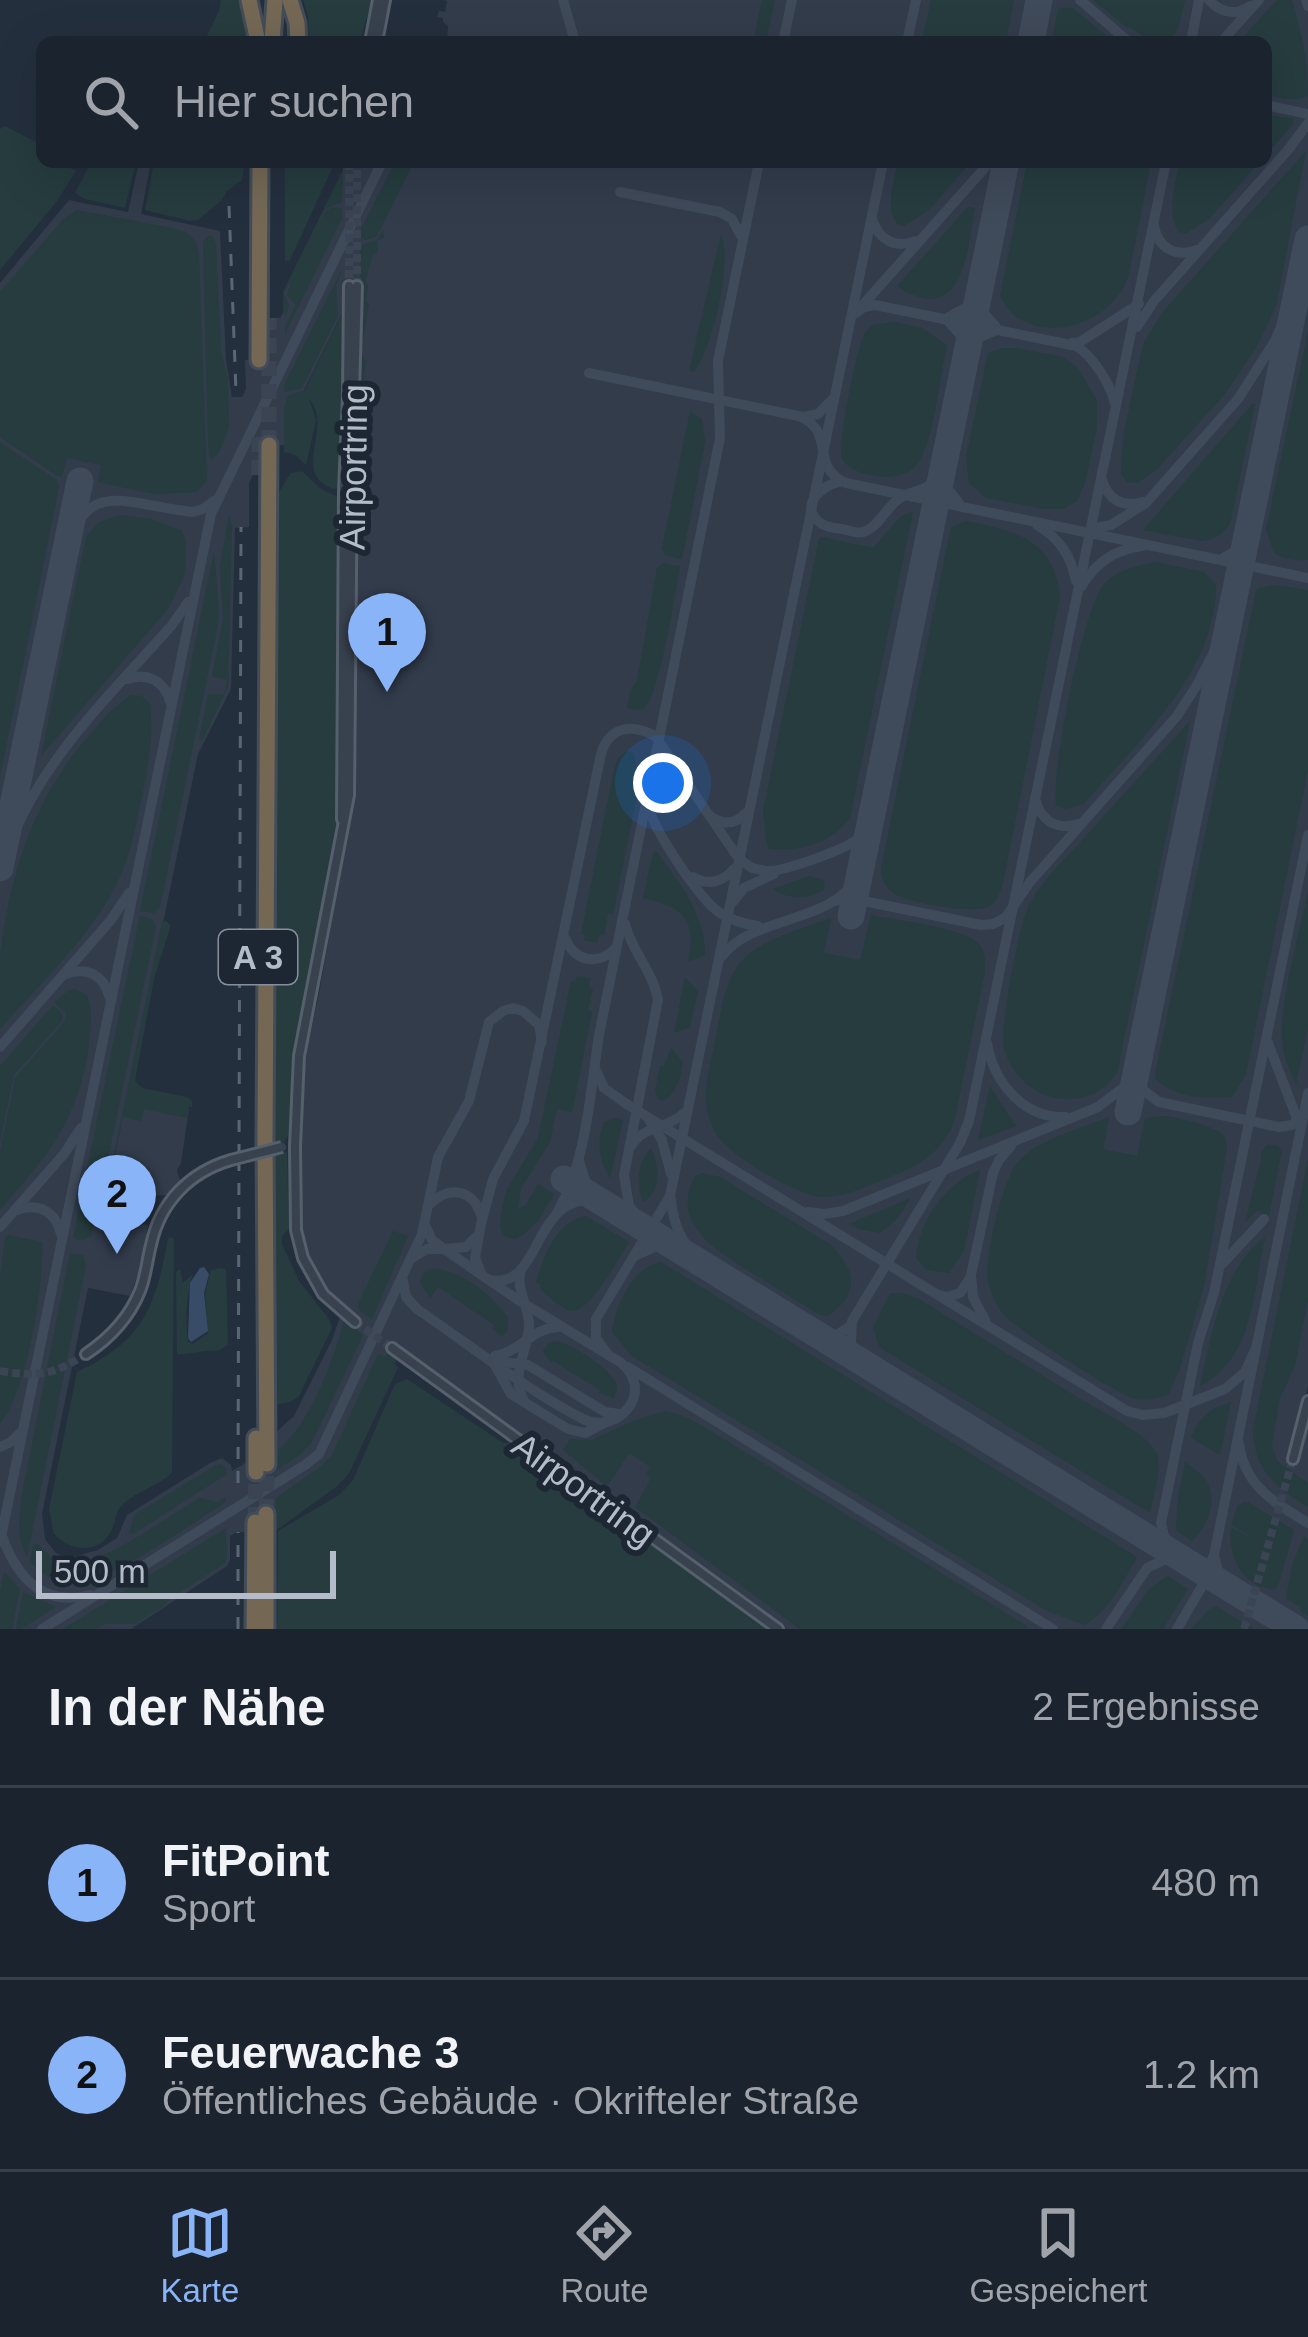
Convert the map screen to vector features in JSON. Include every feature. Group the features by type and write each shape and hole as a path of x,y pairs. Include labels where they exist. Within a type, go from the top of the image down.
{"highway":[{"path":"249,0 258,36"},
{"path":"261,36 265,0"},
{"path":"272,36 275,0"},
{"path":"290,0 298,36"},
{"path":"259,360 260,168"},
{"path":"269,168 269,318"},
{"name":"A 3","path":"259,475 262,1468 269,445"},
{"path":"254,1629 261,1518 266,1629"}],"street":[{"path":"375,36 382,0"},
{"name":"Airportring","path":"353,286 350,795 302,1040 295,1146 296,1230 303,1258 323,1294 355,1322"},
{"path":"86,1354 114,1332 132,1308 145,1278 156,1226 169,1202 197,1175 231,1160 295,1146"},
{"name":"Airportring","path":"392,1348 778,1629"},
{"path":"1293,1459 1308,1401"}],"shaded area":[{"path":"444,0 1308,0 1308,1387 1290,1458 1299,1461 1308,1426 1308,1629 786,1629 394,1347 389,1353 398,1367 349,1473 275,1531 276,1514 267,1513 246,1526 246,1532 230,1536 227,1566 131,1629 0,1629 0,283 69,200 128,212 138,168 150,168 141,214 220,231 226,360 232,397 242,397 245,360 260,360 264,318 280,318 283,313 283,292 343,168 1272,168 1272,36 447,36 448,26 437,17 439,11 445,12","holes":["346,285 361,289 354,797 305,1055 300,1231 318,1279 332,1300 357,1320 352,1326 340,1317 294,1416 275,1433 276,1444 232,1471 222,1458 210,1463 127,1515 117,1538 98,1550 69,1558 56,1553 45,1539 42,1514 88,1288 130,1296 148,1225 130,1222 132,1210 149,1196 167,1195 180,1181 177,1170 190,1102 129,1088 198,754 231,689 235,528 249,527 249,483 253,475 264,475 267,446 284,445 285,423 343,311"]}],"green space":[{"path":"221,0 239,0 246,36 207,36"},
{"path":"303,0 372,0 362,36 309,36"},
{"path":"762,0 775,0 767,36 754,36"},
{"path":"931,0 1014,0 1007,36 923,36"},
{"path":"1093,0 1185,0 1174,36 1143,36"},
{"path":"1277,0 1292,0 1306,59 1308,96 1272,96 1272,36 1244,36"},
{"path":"1073,8 1107,36 1052,36 1058,10"},
{"path":"1272,115 1294,119 1272,148"},
{"path":"5,126 36,142 36,168 76,171 0,270 0,129"},
{"path":"1306,151 1276,306 1256,348 1224,395 1157,469 1138,483 1127,482 1121,473 1123,437 1143,344 1162,313"},
{"path":"88,168 135,168 125,208 75,193"},
{"path":"153,168 244,168 242,180 198,220 145,210"},
{"path":"285,168 332,168 290,260 285,261"},
{"path":"392,168 411,168 377,236 361,238 361,229"},
{"path":"897,168 966,168 929,210 904,226 897,224 892,194"},
{"path":"1026,168 1150,168 1129,274 1112,303 1084,322 1051,328 1015,316 1000,296"},
{"path":"1179,168 1255,168 1209,219 1187,233 1179,232 1175,224 1173,198"},
{"path":"343,170 342,202 325,209 316,228 333,207 342,209 342,218 285,334 296,305 287,295 292,279 284,293 289,306 286,315 283,292"},
{"path":"968,207 975,208 969,245 949,292 936,298 919,297 897,286"},
{"path":"77,210 177,229 196,243 207,481 197,492 154,494 98,482 101,465 67,458 62,477 57,476 0,437 0,292 63,219"},
{"path":"383,230 365,283 369,303 360,400 360,251"},
{"path":"721,234 724,264 719,304 701,360 694,372 689,371"},
{"path":"209,235 216,244 229,428 212,460 203,241"},
{"path":"342,269 336,287 338,316 302,388 285,392 284,385"},
{"path":"343,311 345,375 339,487 334,489 315,472 318,423 309,399 316,420 306,465 284,452 284,407 288,396 305,390"},
{"path":"895,322 922,328 947,345 932,423 918,463 903,474 869,475 843,460 842,438 864,335 872,325"},
{"path":"1308,332 1308,560 1299,560 1274,553 1266,529"},
{"path":"1002,348 1063,357 1078,368 1097,401 1097,427 1085,483 1077,501 1063,509 986,498 969,483 966,457 988,353"},
{"path":"1252,404 1227,528 1201,541 1143,530"},
{"path":"690,411 702,419 705,442 682,559 665,555 662,548"},
{"path":"0,442 57,480 59,487 0,777"},
{"path":"302,471 322,490 339,497 337,831 296,1039 288,1136 273,1146 279,492 291,473"},
{"path":"913,511 850,818 815,844 770,849 763,811 819,539 873,548 900,517"},
{"path":"120,515 152,519 182,531 185,574 168,609 41,756 86,537 98,523"},
{"path":"229,515 228,687 202,741 208,694 224,694 227,680 212,676 223,619 220,566"},
{"path":"966,521 1029,540 1049,561 1060,596 1003,883 991,905 980,909 900,897 886,885 881,868 951,527"},
{"path":"214,552 217,630 160,907 154,913 140,911"},
{"path":"1155,562 1204,572 1216,584 1203,647 1149,730 1084,804 1064,809 1056,805 1058,760 1078,656 1096,599 1115,575"},
{"path":"662,563 680,566 661,664 645,707 627,708 637,681 657,568"},
{"path":"1274,585 1308,590 1308,770 1246,1074 1232,1097 1193,1096 1166,1087 1155,1074 1256,591"},
{"path":"131,695 142,696 150,704 151,738 137,819 121,874 78,942 0,1029 0,955 28,836 71,757"},
{"path":"1190,721 1117,1073 1087,1096 1053,1098 1023,1080 1004,1047 1011,979 1027,910 1052,872"},
{"path":"627,751 634,754 639,785 613,914 608,913 604,935 599,935 597,943 584,940 581,934 613,774 618,758"},
{"path":"656,851 682,887 701,927 705,955 688,962 691,936 684,918 668,906 643,898"},
{"path":"809,876 824,880 825,889 799,897 773,889"},
{"path":"1308,892 1308,1027 1296,1084 1283,1049 1282,1022"},
{"path":"140,915 156,926 100,1197 83,1188"},
{"path":"871,915 969,937 982,949 985,971 948,1134 934,1152 907,1169 847,1193 823,1197 784,1184 720,1139 708,1114 708,1073 731,978 749,954 783,935 831,918 824,953 860,960"},
{"path":"166,921 169,931 154,979 135,1081 142,1088 187,1097 192,1107 187,1118 144,1109 141,1121 123,1117 105,1198 162,922"},
{"path":"577,976 590,978 593,989 572,1112 557,1109 550,1142 521,1188 518,1209 538,1184 554,1194 538,1221 515,1239 504,1236 500,1227 506,1191 538,1138 571,981"},
{"path":"685,977 698,991 690,1027 674,1033"},
{"path":"75,989 87,995 91,1018 78,1093 47,1153 0,1210 0,1152 15,1078 65,1021 65,1013 54,1002"},
{"path":"53,1005 63,1020 14,1075 0,1142 0,1066"},
{"path":"671,1048 683,1062 675,1089 663,1101 655,1091 660,1066"},
{"path":"990,1086 1016,1126 978,1140"},
{"path":"1165,1116 1220,1132 1227,1147 1204,1286 1179,1371 1168,1395 1142,1400 1086,1372 1001,1312 989,1282 989,1253 1007,1184 1027,1154 1049,1140 1109,1117 1103,1149 1137,1156 1145,1118"},
{"path":"623,1120 610,1178 599,1144 604,1122"},
{"path":"1267,1145 1282,1150 1268,1219 1258,1210 1245,1222 1261,1152"},
{"path":"651,1148 658,1178 643,1202 639,1173"},
{"path":"273,1153 287,1153 289,1228 282,1244 299,1281 332,1328 299,1396 276,1405 272,1402"},
{"path":"1308,1159 1308,1300 1295,1365 1279,1401 1272,1446 1277,1461 1308,1483 1308,1507 1286,1493 1262,1467 1253,1430"},
{"path":"980,1170 964,1251 949,1273 926,1270 916,1258 928,1218 945,1194"},
{"path":"695,1176 720,1177 831,1245 846,1264 851,1282 838,1308 822,1316 715,1248 688,1210 688,1194"},
{"path":"911,1198 880,1233 849,1224"},
{"path":"84,1202 97,1212 91,1236 80,1241 73,1237"},
{"path":"586,1216 629,1242 595,1294 571,1311 536,1282 559,1232"},
{"path":"393,1231 408,1236 372,1319 358,1304"},
{"path":"8,1235 42,1242 42,1261 26,1364 0,1424 0,1276"},
{"path":"171,1237 172,1473 123,1504 106,1539 92,1547 75,1547 54,1534 49,1509 77,1372 118,1347 143,1319"},
{"path":"1265,1237 1241,1341 1218,1374 1200,1386 1229,1284"},
{"path":"70,1253 83,1255 86,1265 27,1557 20,1536 21,1499"},
{"path":"661,1262 1137,1557 1109,1603 1085,1625 1047,1611 632,1356 612,1332 617,1310 634,1279"},
{"path":"433,1268 466,1279 484,1292 508,1317 508,1331 502,1336 492,1329 494,1325 438,1287 430,1298 420,1282 423,1273"},
{"path":"180,1269 183,1283 193,1274 186,1317 188,1342 193,1344 208,1333 205,1294 211,1270 226,1269 228,1345 218,1351 177,1354 176,1272"},
{"path":"890,1293 919,1299 1145,1439 1158,1462 1150,1513 879,1347 873,1327"},
{"path":"344,1320 363,1335 312,1442 277,1470 276,1451 309,1410"},
{"path":"558,1341 609,1373 617,1387 614,1398 551,1363 543,1351"},
{"path":"388,1353 398,1367 349,1473 275,1531 276,1498 332,1455 378,1354 385,1357"},
{"path":"407,1379 503,1443 516,1443 767,1629 277,1629 278,1531 339,1495 353,1480 395,1384"},
{"path":"1231,1402 1220,1455 1191,1438 1206,1414"},
{"path":"666,1411 706,1428 1027,1629 800,1629 635,1507 651,1478 646,1474 650,1466 629,1453 605,1485 563,1450 570,1439 591,1440"},
{"path":"1185,1462 1206,1480 1212,1498 1206,1522 1192,1541 1176,1527"},
{"path":"222,1464 227,1474 129,1533 134,1515"},
{"path":"226,1497 226,1502 108,1573 59,1581 30,1562 37,1543 63,1563 97,1558 199,1498 217,1502"},
{"path":"1246,1501 1294,1530 1274,1590 1253,1583 1235,1560 1231,1527 1257,1541 1232,1525 1237,1506"},
{"path":"226,1528 225,1563 164,1606 134,1624 63,1629"},
{"path":"1304,1536 1308,1539 1308,1616 1286,1599"},
{"path":"4,1571 20,1589 12,1629 0,1629"},
{"path":"1167,1576 1188,1589 1163,1629 1121,1629 1149,1589"},
{"path":"23,1592 56,1607 16,1629"},
{"path":"1216,1606 1253,1629 1191,1629"}],"water":[{"path":"204,1267 209,1274 204,1293 208,1331 191,1342 190,1283"}],"taxiway":[{"path":"563,0 573,36"},
{"path":"784,36 792,0"},
{"path":"908,36 916,0"},
{"path":"1037,13 1038,0"},
{"path":"1080,0 1122,36"},
{"path":"1192,36 1199,0"},
{"path":"1209,0 1229,12 1250,6"},
{"path":"1226,36 1259,0"},
{"path":"1306,0 1308,6"},
{"path":"1272,106 1308,114"},
{"path":"1137,327 1154,301 1308,123"},
{"path":"0,1542 211,514 379,168"},
{"path":"557,1213 575,1171 586,1126 599,1035 720,438 718,361 758,168"},
{"path":"608,1355 596,1338 596,1319 670,1196 882,168"},
{"path":"860,308 985,168"},
{"path":"865,1364 851,1345 852,1321 969,1121 1165,168"},
{"path":"620,192 720,212 732,219 741,236"},
{"path":"872,218 888,241 916,241"},
{"path":"1154,226 1169,249 1197,250"},
{"path":"1090,529 1111,525 1146,503 1238,399 1275,341 1304,260"},
{"path":"949,317 969,306 980,288"},
{"path":"980,292 982,311 996,327"},
{"path":"1072,343 1139,304"},
{"path":"856,313 875,305 1076,346 1100,372 1115,404"},
{"path":"949,322 962,337 965,361"},
{"path":"966,357 978,338 995,331"},
{"path":"589,373 803,417 818,414 833,399"},
{"path":"799,416 817,431 828,468 846,483 1308,578"},
{"path":"839,482 815,497 813,516 825,526 861,532 900,498 930,485 944,464"},
{"path":"943,467 944,484 959,503"},
{"path":"1102,480 1117,501 1143,502"},
{"path":"61,571 80,519 93,507 124,501 193,512 214,501"},
{"path":"1037,525 1063,548 1076,581"},
{"path":"1223,558 1237,550 1248,531"},
{"path":"1081,587 1107,559 1142,546"},
{"path":"0,872 13,835 49,770 188,602"},
{"path":"834,901 849,898 981,925 1005,918 1030,882 1177,716 1214,652 1233,604"},
{"path":"127,679 155,680 171,704"},
{"path":"482,1275 475,1258 481,1224 493,1179 524,1121 601,754 609,738 629,729 655,736 739,859 771,872"},
{"path":"652,788 670,779 689,786"},
{"path":"1035,798 1050,822 1078,824"},
{"path":"648,806 678,863 711,905 729,918 758,926"},
{"path":"710,816 728,822 746,813"},
{"path":"766,871 843,848 860,837 871,819"},
{"path":"1181,1559 1166,1544 1161,1523 1198,1343 1214,1293 1308,835"},
{"path":"693,877 715,881 734,869"},
{"path":"732,903 744,888 774,874"},
{"path":"722,956 753,933 832,902 859,874"},
{"path":"0,1047 129,893"},
{"path":"625,924 658,1000 624,1175 629,1206 650,1231"},
{"path":"565,938 588,959 616,948"},
{"path":"66,974 94,975 110,999"},
{"path":"42,1629 319,1454 422,1234 438,1157 469,1101 489,1022 503,1011 523,1011 539,1025 542,1042"},
{"path":"987,1043 996,1072 1013,1096 1037,1112 1066,1117"},
{"path":"1268,1043 1298,1121"},
{"path":"808,1212 843,1211 1098,1107 1124,1087 1139,1061"},
{"path":"596,1070 604,1088 628,1105 1127,1411 1164,1413 1225,1389 1245,1372 1255,1350"},
{"path":"1138,1070 1143,1090 1159,1102 1279,1127 1292,1125 1302,1116"},
{"path":"1244,1597 1220,1579 1214,1555 1308,1093"},
{"path":"631,1146 643,1134 684,1113"},
{"path":"649,1120 662,1140 671,1174"},
{"path":"0,1227 81,1128"},
{"path":"985,1320 973,1297 971,1275 993,1173 1011,1146"},
{"path":"579,1161 587,1186 599,1200"},
{"path":"431,1203 446,1194 460,1193 472,1200 481,1215"},
{"path":"671,1199 682,1238 708,1267"},
{"path":"490,1280 507,1279 520,1271 560,1211 577,1202 599,1200"},
{"path":"17,1210 45,1211 61,1234"},
{"path":"1222,1264 1264,1219"},
{"path":"426,1227 444,1249 466,1247 476,1237"},
{"path":"637,1255 657,1246 682,1251"},
{"path":"403,1280 406,1297 417,1309 561,1407 596,1423 629,1408 635,1386 620,1362 444,1249 427,1249 412,1258"},
{"path":"521,1270 529,1327 519,1375 525,1402"},
{"path":"939,1295 960,1293 970,1278"},
{"path":"495,1356 558,1327"},
{"path":"818,1335 834,1337 849,1327"},
{"path":"496,1361 528,1365 605,1412 620,1414"},
{"path":"493,1362 511,1394 568,1429 585,1433 604,1423"},
{"path":"628,1367 1053,1629"},
{"path":"0,1447 21,1432"},
{"path":"1239,1443 1254,1482 1308,1523"},
{"path":"2,1536 15,1565 34,1586 59,1597 90,1595"},
{"path":"1177,1629 1213,1557"},
{"path":"1106,1629 1147,1568 1168,1558 1189,1564"}],"runway":[{"path":"1032,36 1039,0"},
{"path":"851,916 1005,168"},
{"path":"1128,1112 1308,239"},
{"path":"0,868 80,481"},
{"path":"564,1179 1296,1629"}],"tunnel":[{"path":"349,168 349,286"},
{"path":"357,168 357,286"},
{"path":"269,318 269,445"},
{"path":"259,429 259,475"},
{"path":"355,1322 392,1348"},
{"path":"0,1371 45,1373 86,1354"},
{"path":"1244,1629 1293,1459"},
{"path":"266,1514 267,1464"},
{"path":"255,1522 256,1472"}],"railway":[{"path":"229,206 236,392"},
{"path":"239,1156 241,527"},
{"path":"238,1483 239,1165"},
{"path":"238,1532 238,1629"}],"place":[{"name":"FitPoint","path":"387,692"},
{"name":"Feuerwache 3","path":"117,1254"}]}
